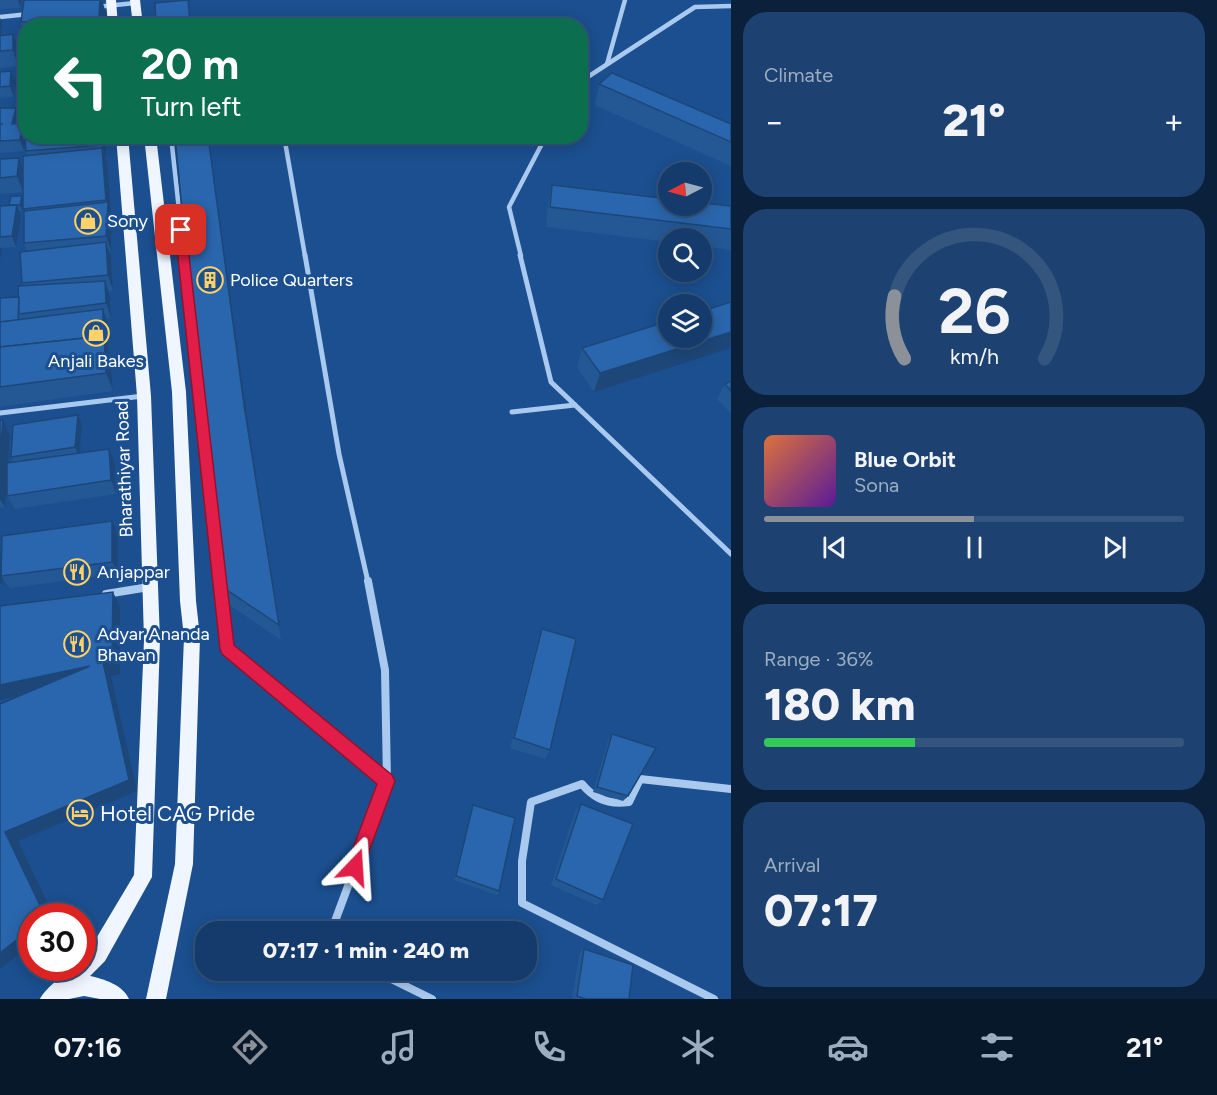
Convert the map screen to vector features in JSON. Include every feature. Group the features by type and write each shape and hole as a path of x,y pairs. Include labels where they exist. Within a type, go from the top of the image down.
{"main road":[{"path":"135,2 137,18"},
{"path":"111,3 112,18"},
{"name":"Bharathiyar Road","path":"56,995 98,954 143,877 152,640 144,396 123,144"},
{"path":"151,144 179,392 188,601 192,637 184,864 156,999"},
{"name":"Bharathiyar Road","path":"56,995 85,985 107,990 119,999"}],"street":[{"path":"607,64 625,0"},
{"path":"89,8 111,3 135,2"},
{"path":"588,77 696,8 731,6"},
{"path":"0,17 33,14"},
{"path":"172,144 205,446"},
{"path":"285,144 339,454 370,590 385,670 387,781 334,921"},
{"path":"542,144 509,207 551,382 731,554"},
{"path":"0,413 144,396"},
{"path":"512,412 575,405"},
{"path":"219,577 227,649 387,781"},
{"path":"92,596 150,587"},
{"path":"714,999 522,903 522,861 531,802 582,784 588,793 616,805 629,802 640,778 731,789"},
{"path":"395,981 432,999"}],"building":[{"path":"24,0 100,0 99,17 22,18"},
{"path":"188,0 190,18 156,18 155,3"},
{"path":"13,34 13,50 0,51 0,36"},
{"path":"11,71 10,86 0,87 0,72"},
{"path":"612,73 731,124 731,142 599,84"},
{"path":"0,108 16,108 12,124 18,123 18,140 0,141"},
{"path":"25,144 102,144 102,145 26,151"},
{"name":"Police Quarters","path":"176,144 209,144 244,405 279,625 218,584"},
{"path":"102,148 106,200 23,209 23,156"},
{"path":"19,158 17,176 0,178 0,159"},
{"path":"552,185 658,198 658,216 712,216 712,204 731,206 731,229 550,207"},
{"path":"11,196 22,196 20,205 9,205"},
{"path":"108,202 106,236 24,243 24,211"},
{"path":"17,205 12,236 0,237 0,206"},
{"path":"106,242 108,275 22,283 20,252"},
{"path":"105,281 106,303 19,314 18,286"},
{"path":"19,297 18,320 0,322 0,298"},
{"path":"731,302 731,332 712,338 712,308"},
{"path":"103,309 103,336 0,347 0,322"},
{"path":"658,324 658,348 680,348 600,373 582,348"},
{"path":"104,336 106,373 0,387 0,347"},
{"path":"731,381 731,391 725,384"},
{"path":"78,415 75,447 11,457 13,425"},
{"path":"3,420 0,454 0,421"},
{"path":"109,449 111,480 7,496 7,463"},
{"path":"112,521 112,562 1,576 2,536"},
{"path":"113,592 112,660 103,662 129,780 5,832 39,903 18,903 18,939 0,953 0,704 90,666 0,685 0,606"},
{"path":"542,629 576,639 550,750 514,738"},
{"path":"612,734 656,748 628,796 597,787"},
{"path":"581,804 633,824 603,900 556,879"},
{"path":"473,805 515,818 499,891 456,876"},
{"path":"584,949 633,965 629,999 586,999 577,996"}],"place":[{"name":"Sony","path":"88,221"},
{"name":"Police Quarters","path":"210,280"},
{"name":"Anjali Bakes","path":"96,333"},
{"name":"Anjappar","path":"77,572"},
{"name":"Adyar Ananda Bhavan","path":"77,644"},
{"name":"Hotel CAG Pride","path":"80,813"}],"route":[{"path":"181,230 227,649 387,781 355,867"}]}
